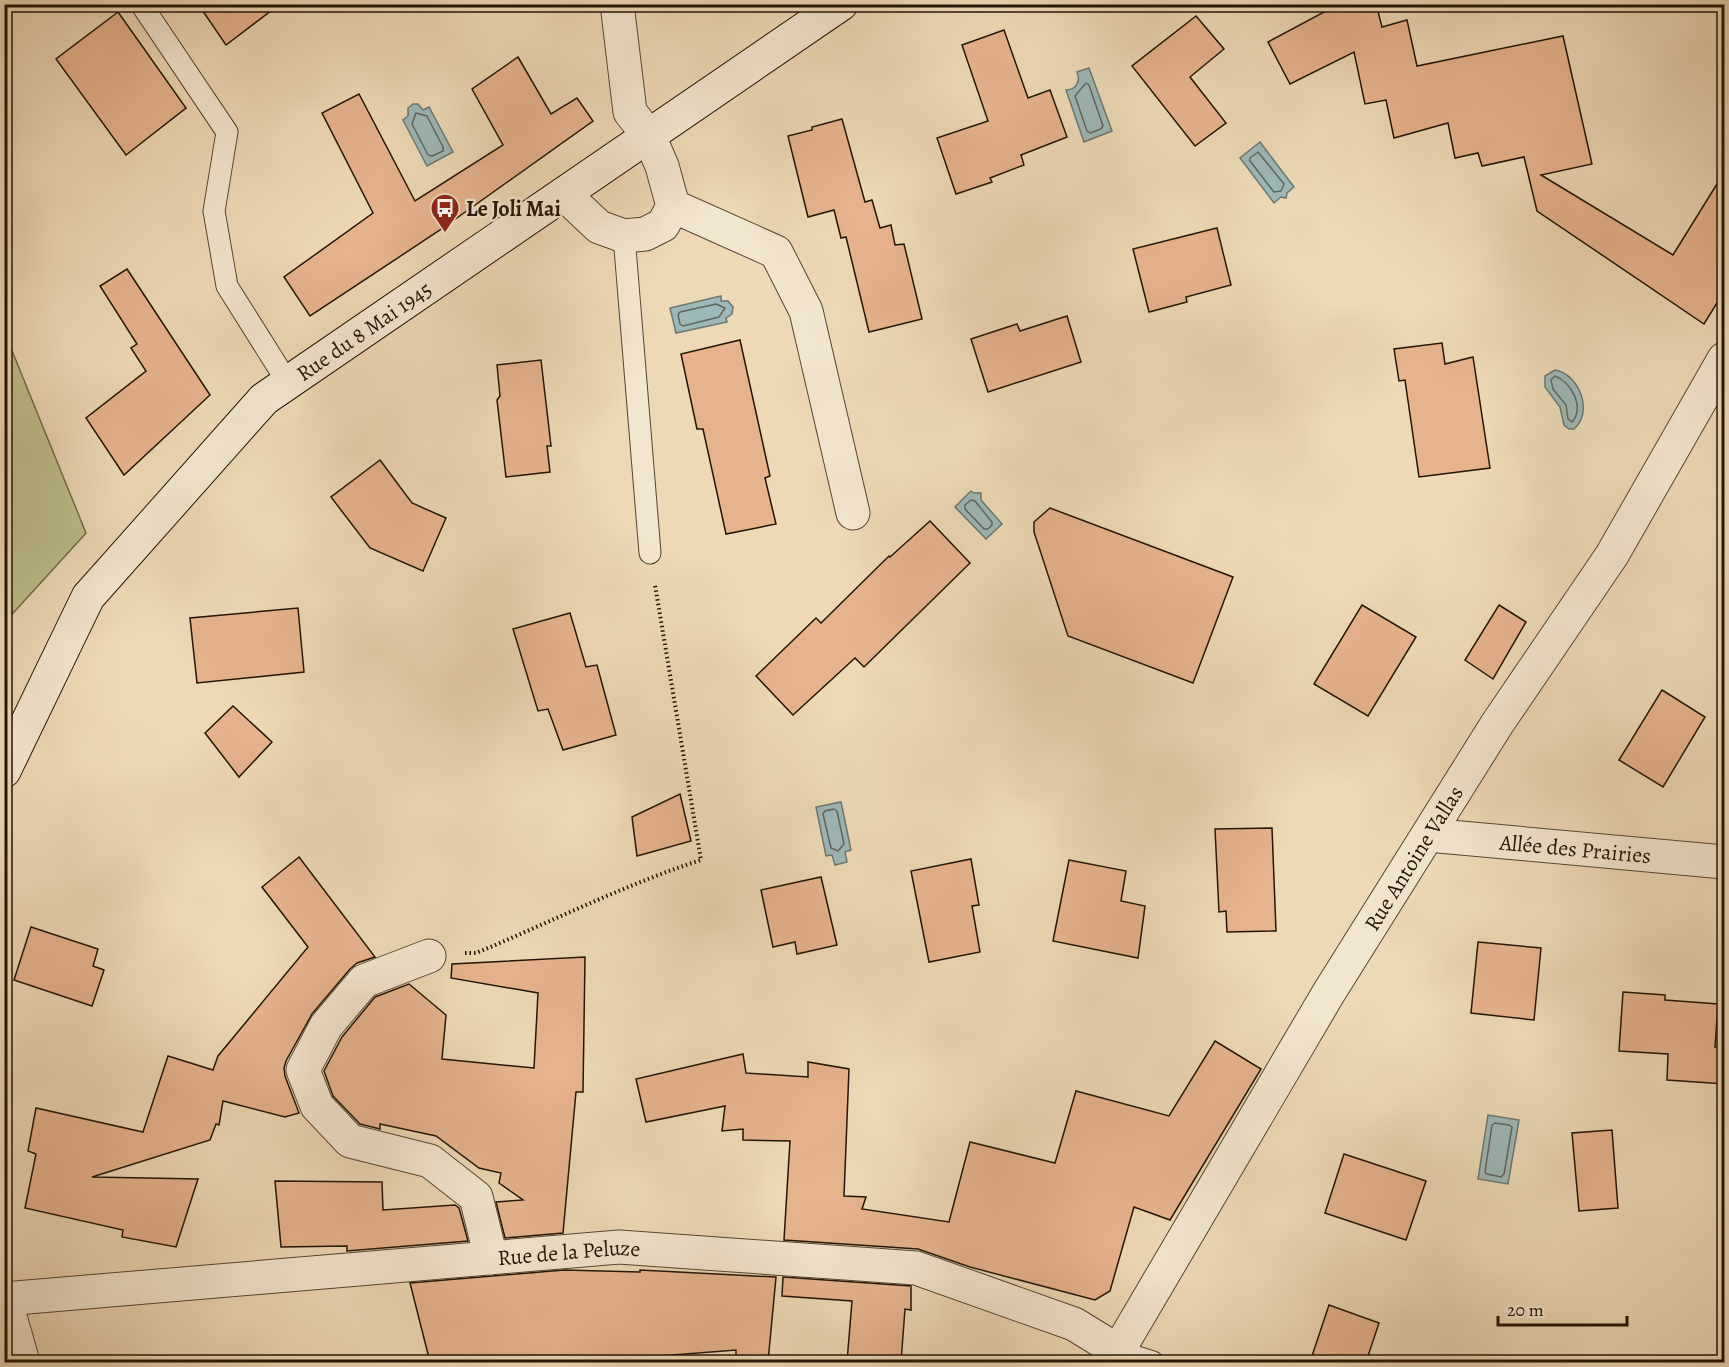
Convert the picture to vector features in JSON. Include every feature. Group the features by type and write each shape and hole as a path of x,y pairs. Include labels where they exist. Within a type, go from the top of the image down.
{"street":[{"path":"564,194 599,226 624,236 645,234 663,225 673,206 662,166 649,136 630,112 617,4"},
{"name":"Rue du 8 Mai 1945","path":"4,771 88,597 264,399 841,4"},
{"path":"673,206 776,252 806,311 853,513"},
{"name":"Rue Antoine Vallas","path":"1117,1357 1328,994 1497,724 1612,555 1725,359"},
{"name":"Allée des Prairies","path":"1428,835 1725,862"},
{"path":"429,956 364,981 326,1026 303,1070 317,1106 350,1141 430,1161 476,1197 491,1258"},
{"name":"Rue de la Peluze","path":"5,1299 619,1247 916,1268 1074,1324 1117,1357"},
{"path":"5,1299 23,1362"}],"lane":[{"path":"141,4 227,132 214,211 227,286 288,383"},
{"path":"624,236 650,554"},
{"path":"1117,1357 1153,1362"}],"path":[{"path":"429,956 476,953 590,905 625,887 701,860 650,554"}],"green space":[{"path":"4,331 86,533 5,622 4,622"}],"water":[{"path":"1089,68 1112,131 1084,142 1066,90 1077,84 1077,72"},
{"path":"413,104 418,104 423,110 429,107 453,152 427,166 403,120 408,116 408,108"},
{"path":"1260,142 1294,187 1287,193 1286,198 1281,197 1274,203 1240,158"},
{"path":"721,296 721,301 728,301 733,307 732,314 726,318 727,322 676,333 670,308"},
{"path":"1555,370 1571,379 1581,395 1583,413 1574,429 1569,429 1564,425 1560,407 1545,387 1545,376"},
{"path":"971,491 981,493 981,500 1002,524 986,539 955,507"},
{"path":"841,802 851,850 845,852 847,862 835,865 832,855 826,856 816,807"},
{"path":"1488,1115 1519,1120 1508,1184 1478,1179"}],"building":[{"path":"198,4 280,4 226,45"},
{"path":"1339,4 1376,4 1382,27 1407,20 1417,66 1563,36 1592,164 1541,175 1673,255 1725,171 1725,290 1704,324 1537,211 1524,157 1482,166 1478,153 1455,158 1448,123 1394,138 1386,100 1365,104 1354,52 1290,84 1268,42"},
{"path":"118,12 186,108 126,155 56,59"},
{"path":"1196,16 1224,49 1190,77 1226,123 1195,146 1132,66"},
{"path":"1004,30 1028,98 1050,90 1067,137 1021,155 1024,165 990,178 992,182 956,194 937,138 988,121 962,45"},
{"path":"518,57 551,114 577,98 593,121 440,230 310,316 284,277 373,213 322,113 359,94 415,201 503,145 472,89"},
{"path":"842,119 865,202 872,200 880,228 891,225 895,245 904,244 922,319 869,332 846,237 841,238 834,210 808,217 788,136"},
{"path":"1217,228 1231,285 1186,297 1187,302 1149,312 1133,249"},
{"path":"127,269 210,395 124,475 86,418 146,371 131,348 137,344 100,286"},
{"path":"1067,316 1081,362 988,392 971,339 1017,324 1020,331"},
{"path":"740,340 770,476 765,478 776,524 726,534 703,429 697,429 681,354"},
{"path":"1442,343 1445,364 1473,357 1490,468 1419,477 1405,380 1399,381 1394,349"},
{"path":"541,360 551,446 547,446 550,472 506,477 497,400 500,396 497,365"},
{"path":"380,460 412,503 446,518 423,571 370,548 331,497"},
{"path":"1050,508 1233,577 1193,683 1068,636 1034,532 1034,522"},
{"path":"930,521 970,563 864,667 855,658 793,715 756,676 816,618 821,623 889,556"},
{"path":"1362,605 1416,637 1368,716 1314,684"},
{"path":"1499,605 1526,622 1493,679 1465,660"},
{"path":"298,608 304,672 197,683 190,618"},
{"path":"570,613 586,667 597,665 616,735 563,750 548,709 538,711 513,629"},
{"path":"1662,690 1705,717 1663,787 1619,760"},
{"path":"233,706 272,742 239,777 205,733"},
{"path":"680,794 691,841 637,856 632,817"},
{"path":"1272,828 1276,931 1227,932 1226,911 1219,912 1215,829"},
{"path":"299,857 375,957 357,963 350,969 312,1014 286,1061 285,1076 299,1113 285,1117 223,1101 219,1125 216,1124 210,1140 92,1177 198,1179 176,1247 122,1237 123,1230 25,1208 36,1154 28,1151 36,1108 143,1132 168,1056 213,1070 218,1056 308,947 262,887"},
{"path":"971,859 979,905 972,906 980,952 929,962 911,871"},
{"path":"1069,860 1126,871 1121,901 1145,906 1138,958 1053,941"},
{"path":"821,877 837,945 797,954 795,942 773,947 761,890"},
{"path":"31,927 98,949 93,966 104,970 92,1006 14,980"},
{"path":"1478,942 1541,948 1534,1020 1471,1013"},
{"path":"585,957 583,1092 576,1092 563,1233 505,1238 496,1202 523,1200 499,1183 501,1173 479,1168 436,1136 380,1124 380,1129 360,1124 333,1096 324,1071 342,1037 375,997 409,984 446,1015 442,1059 534,1068 538,993 451,978 452,964"},
{"path":"1623,992 1665,995 1665,1000 1718,1004 1715,1047 1725,1048 1725,1084 1667,1080 1668,1054 1619,1051"},
{"path":"1215,1041 1261,1069 1170,1220 1134,1207 1110,1291 1095,1300 970,1267 918,1249 784,1240 790,1141 743,1140 743,1129 722,1131 725,1106 646,1122 636,1079 743,1054 746,1073 808,1077 808,1062 849,1069 844,1196 866,1197 862,1209 949,1222 970,1142 1055,1163 1076,1091 1169,1116"},
{"path":"1612,1130 1618,1208 1579,1211 1572,1133"},
{"path":"1344,1154 1426,1181 1406,1240 1325,1213"},
{"path":"275,1181 382,1182 383,1210 455,1205 459,1208 468,1241 347,1251 347,1246 281,1247"},
{"path":"564,1270 640,1272 640,1270 776,1277 768,1362 736,1362 736,1350 596,1362 430,1362 410,1283"},
{"path":"783,1277 911,1286 911,1310 905,1309 901,1362 847,1362 852,1301 782,1296"},
{"path":"1329,1305 1379,1323 1366,1362 1310,1362"}],"place":[{"name":"Le Joli Mai","path":"445,234"}]}
